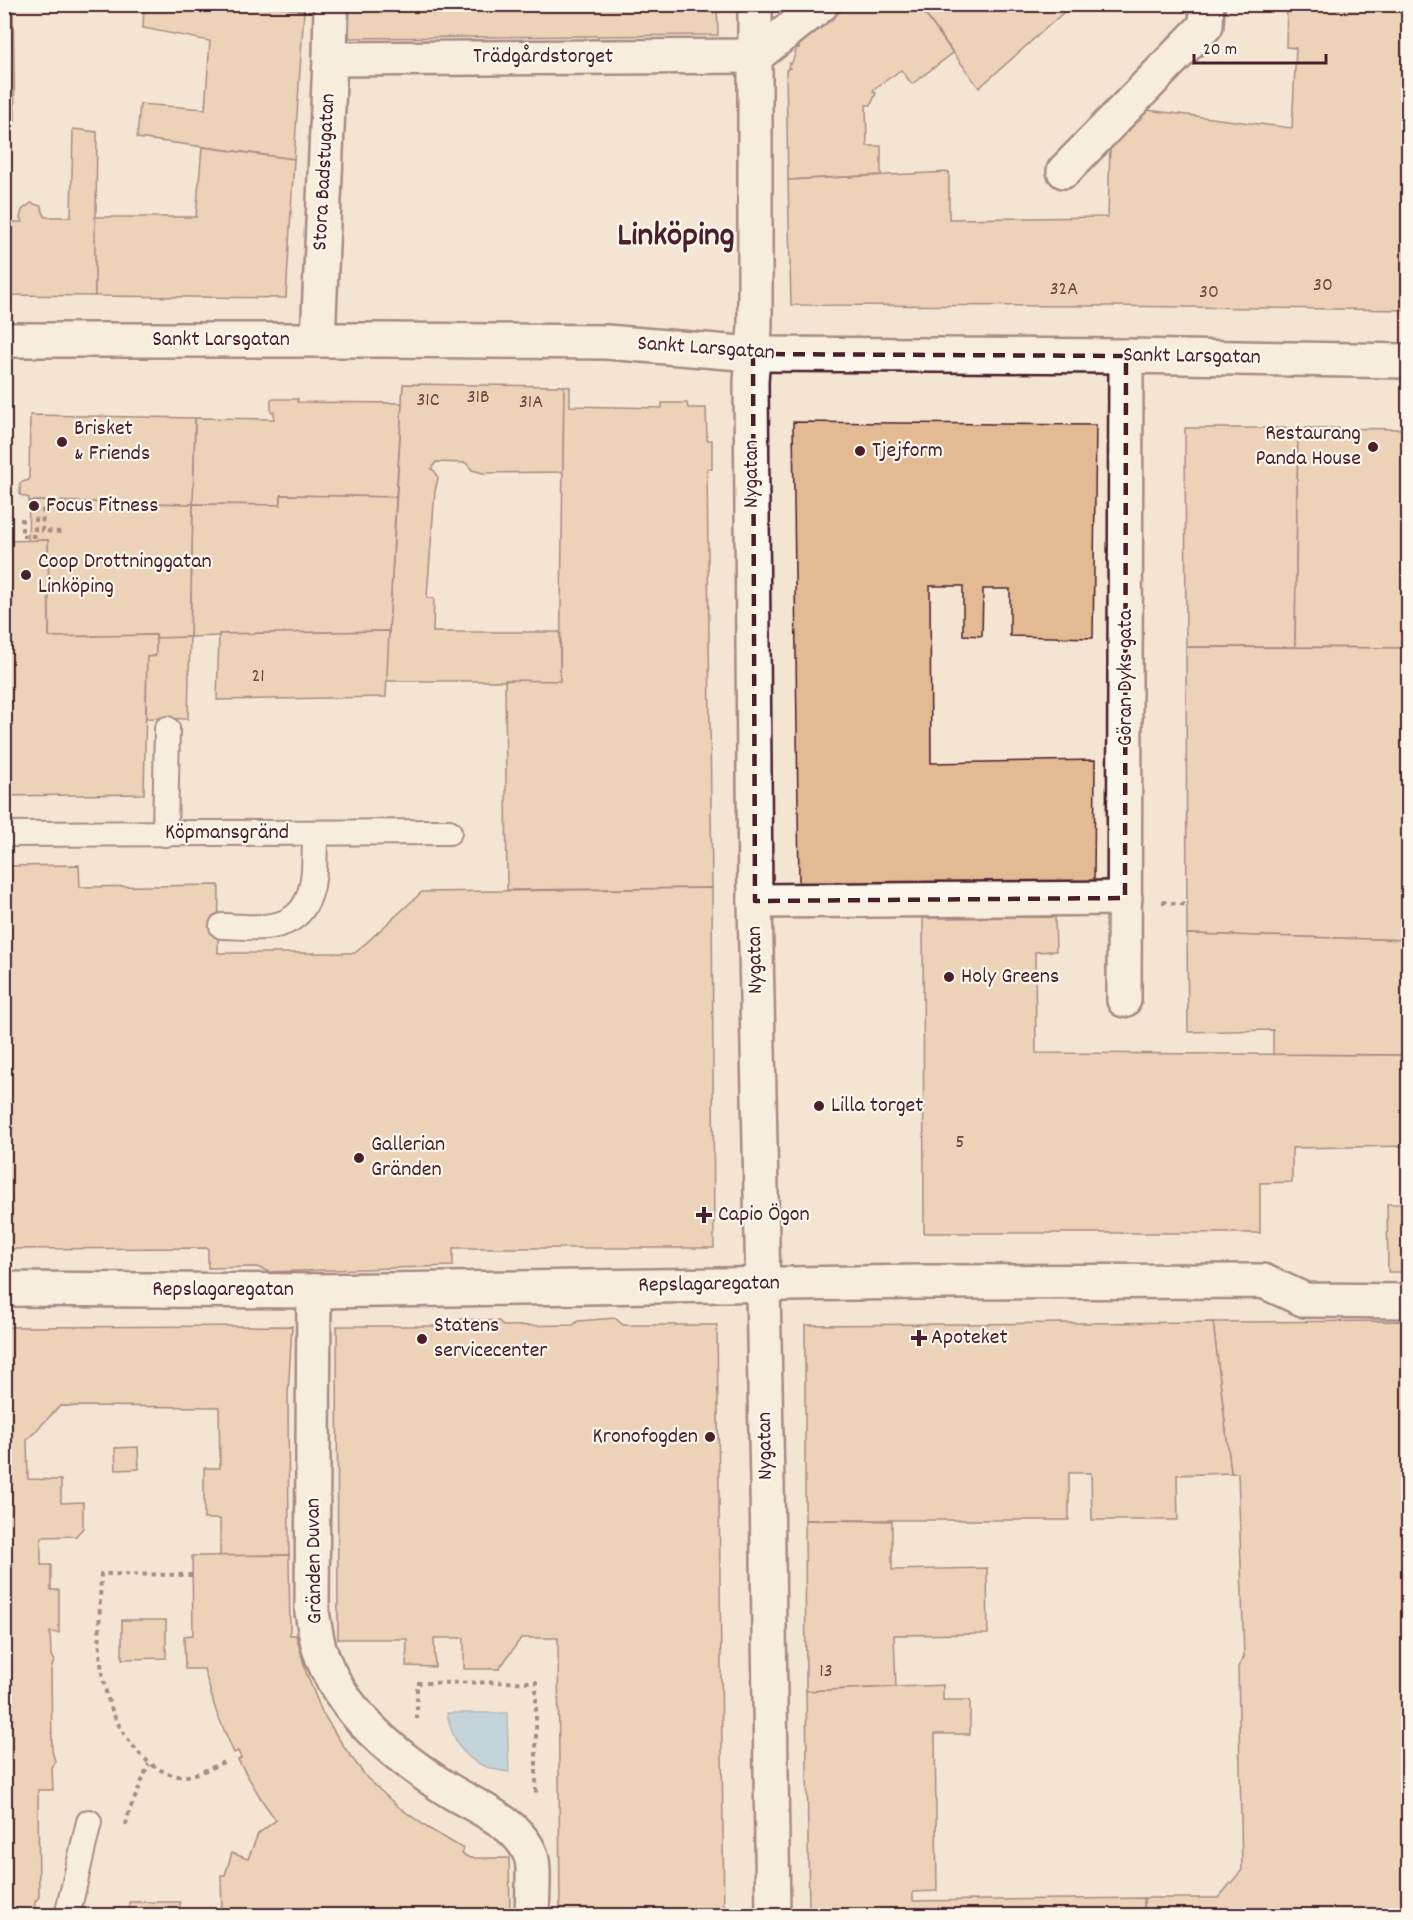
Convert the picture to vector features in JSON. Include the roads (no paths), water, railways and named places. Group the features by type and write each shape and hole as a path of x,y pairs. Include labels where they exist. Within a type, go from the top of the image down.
{"street":[{"name":"Stora Badstugatan","path":"318,340 331,4"},
{"name":"Nygatan","path":"755,4 755,326 751,382 755,901 773,1916"},
{"path":"756,56 822,4"},
{"path":"1064,171 1206,25 1207,4"},
{"name":"Trädgårdstorget","path":"330,59 756,56"},
{"name":"Sankt Larsgatan","path":"4,340 606,342 753,354 1126,356 1408,361"},
{"name":"Göran Dyks gata","path":"1124,1000 1126,356"},
{"path":"755,901 1125,898"},
{"name":"Repslagaregatan","path":"4,1289 314,1290 1263,1281 1305,1300 1408,1301"},
{"name":"Gränden Duvan","path":"314,1290 312,1612 319,1649 335,1681 355,1712 378,1738 417,1768 492,1815 517,1834 532,1857 532,1916"}],"lane":[{"path":"165,834 167,729"},
{"name":"Köpmansgränd","path":"4,834 449,832"},
{"path":"222,926 266,927 291,919 307,903 312,888 315,833"},
{"path":"68,1916 89,1822"}],"water":[{"path":"447,1713 507,1713 509,1772 485,1766 467,1755 454,1737"}],"place":[{"name":"Brisket & Friends","path":"62,442"},
{"name":"Restaurang Panda House","path":"1373,447"},
{"name":"Tjejform","path":"860,451"},
{"name":"Focus Fitness","path":"34,506"},
{"name":"Coop Drottninggatan Linköping","path":"26,575"},
{"name":"Holy Greens","path":"949,977"},
{"name":"Lilla torget","path":"819,1106"},
{"name":"Gallerian Gränden","path":"359,1158"},
{"name":"Capio Ögon","path":"704,1215"},
{"name":"Apoteket","path":"919,1338"},
{"name":"Statens servicecenter","path":"422,1339"},
{"name":"Kronofogden","path":"710,1437"}],"district":[{"name":"Linköping","path":"676,237"}]}
